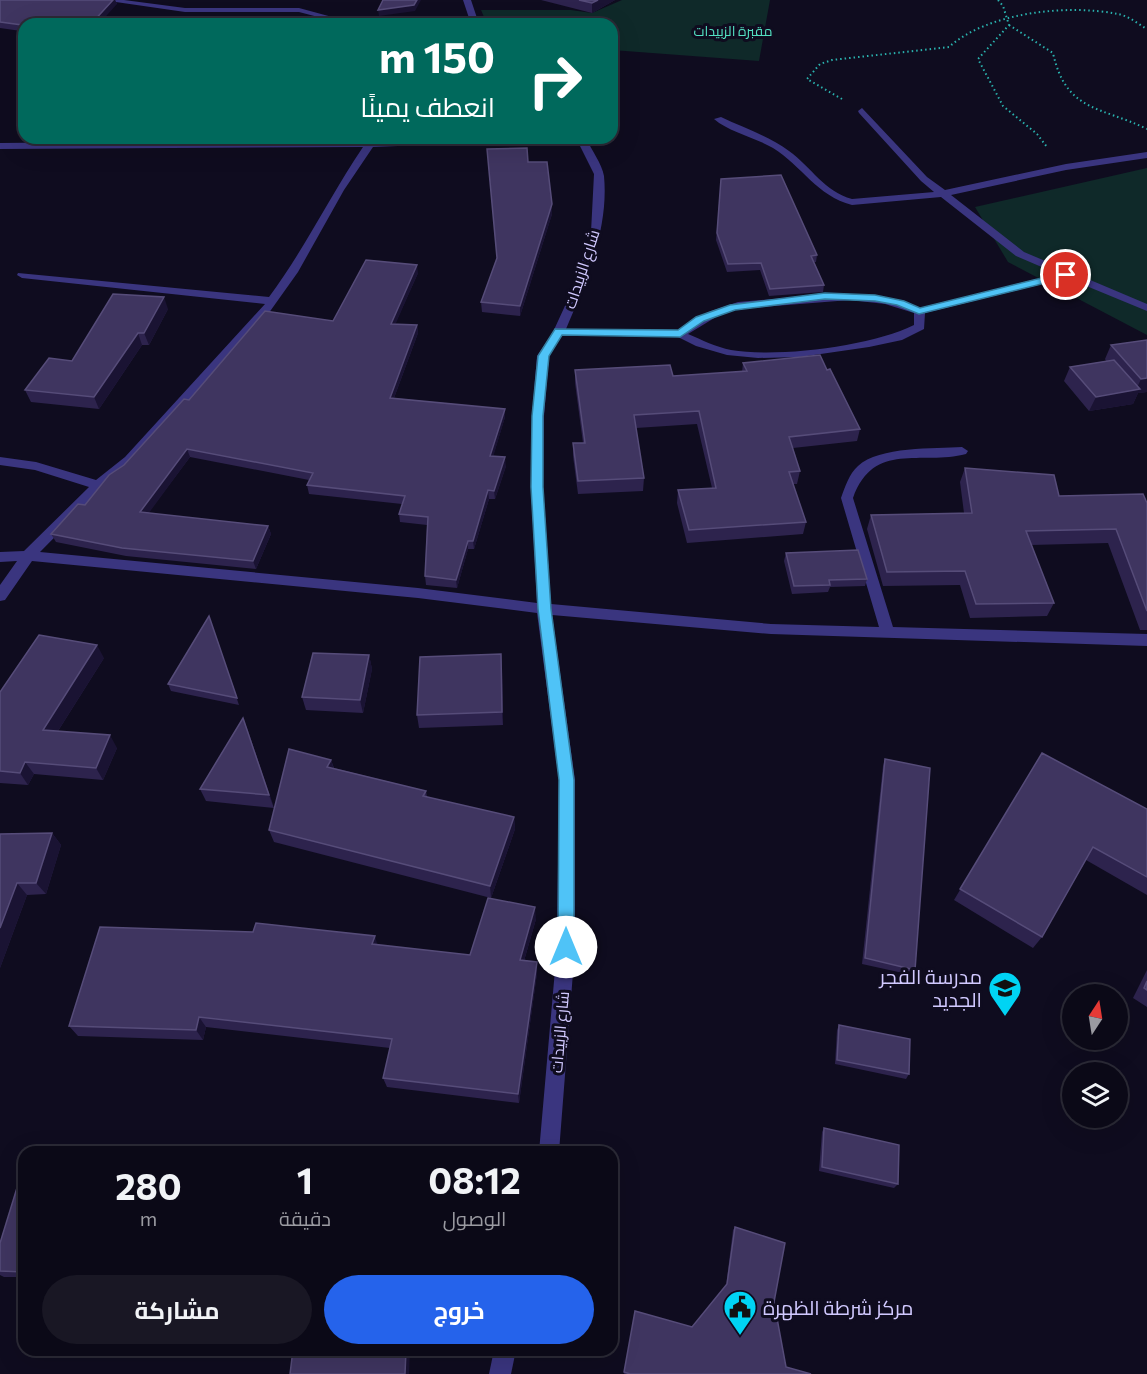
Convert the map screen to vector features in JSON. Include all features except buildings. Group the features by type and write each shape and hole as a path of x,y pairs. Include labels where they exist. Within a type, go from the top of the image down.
{"street":[{"path":"106,0 184,10 299,10 330,18"},
{"path":"467,0 473,18"},
{"path":"862,111 924,179 1020,254 1147,308"},
{"path":"718,118 783,151 798,162 824,191 840,200 870,202 942,194 1059,168 1147,155"},
{"path":"0,147 186,144"},
{"path":"0,596 28,556 98,485 129,460 272,301 293,272 339,190 371,144"},
{"name":"شارع الزبيدات","path":"549,1146 566,947 567,780 544,609 537,487 538,416 543,356 559,332 580,284 596,232 599,174 584,144"},
{"path":"22,275 272,301"},
{"path":"680,334 700,319 733,307 825,296 875,298 900,303 919,311 1066,275"},
{"path":"559,332 680,334 700,344 731,353 800,354 898,338 920,327 919,311"},
{"path":"888,633 847,498 854,480 868,464 898,456 962,450"},
{"path":"0,462 36,466 98,485"},
{"path":"0,557 28,556 418,593 544,609 771,629 1147,640"},
{"path":"500,1374 504,1356"}],"path":[{"path":"998,0 1009,25 1053,53 1055,67 1065,91 1085,104 1147,129"},
{"path":"862,111 807,79 820,64 832,60 949,47 956,38 986,24 1032,14 1120,14 1147,29"},
{"path":"1009,25 978,59 989,88 1014,117 1041,136 1059,168"}],"green space":[{"name":"مقبرة الزبيدات","path":"622,0 770,0 759,61 618,50 618,18 484,18 481,10 571,10 592,13"},
{"path":"1147,168 1147,335 1008,262 975,207"}],"place":[{"name":"مدرسة الفجر الجديد","path":"1005,1017"},
{"name":"مركز شرطة الظهرة","path":"740,1336"}],"route":[{"path":"566,947 567,780 544,609 537,487 538,416 543,356 559,332 680,334 700,319 733,307 825,296 875,298 900,303 919,311 1066,275"}]}
